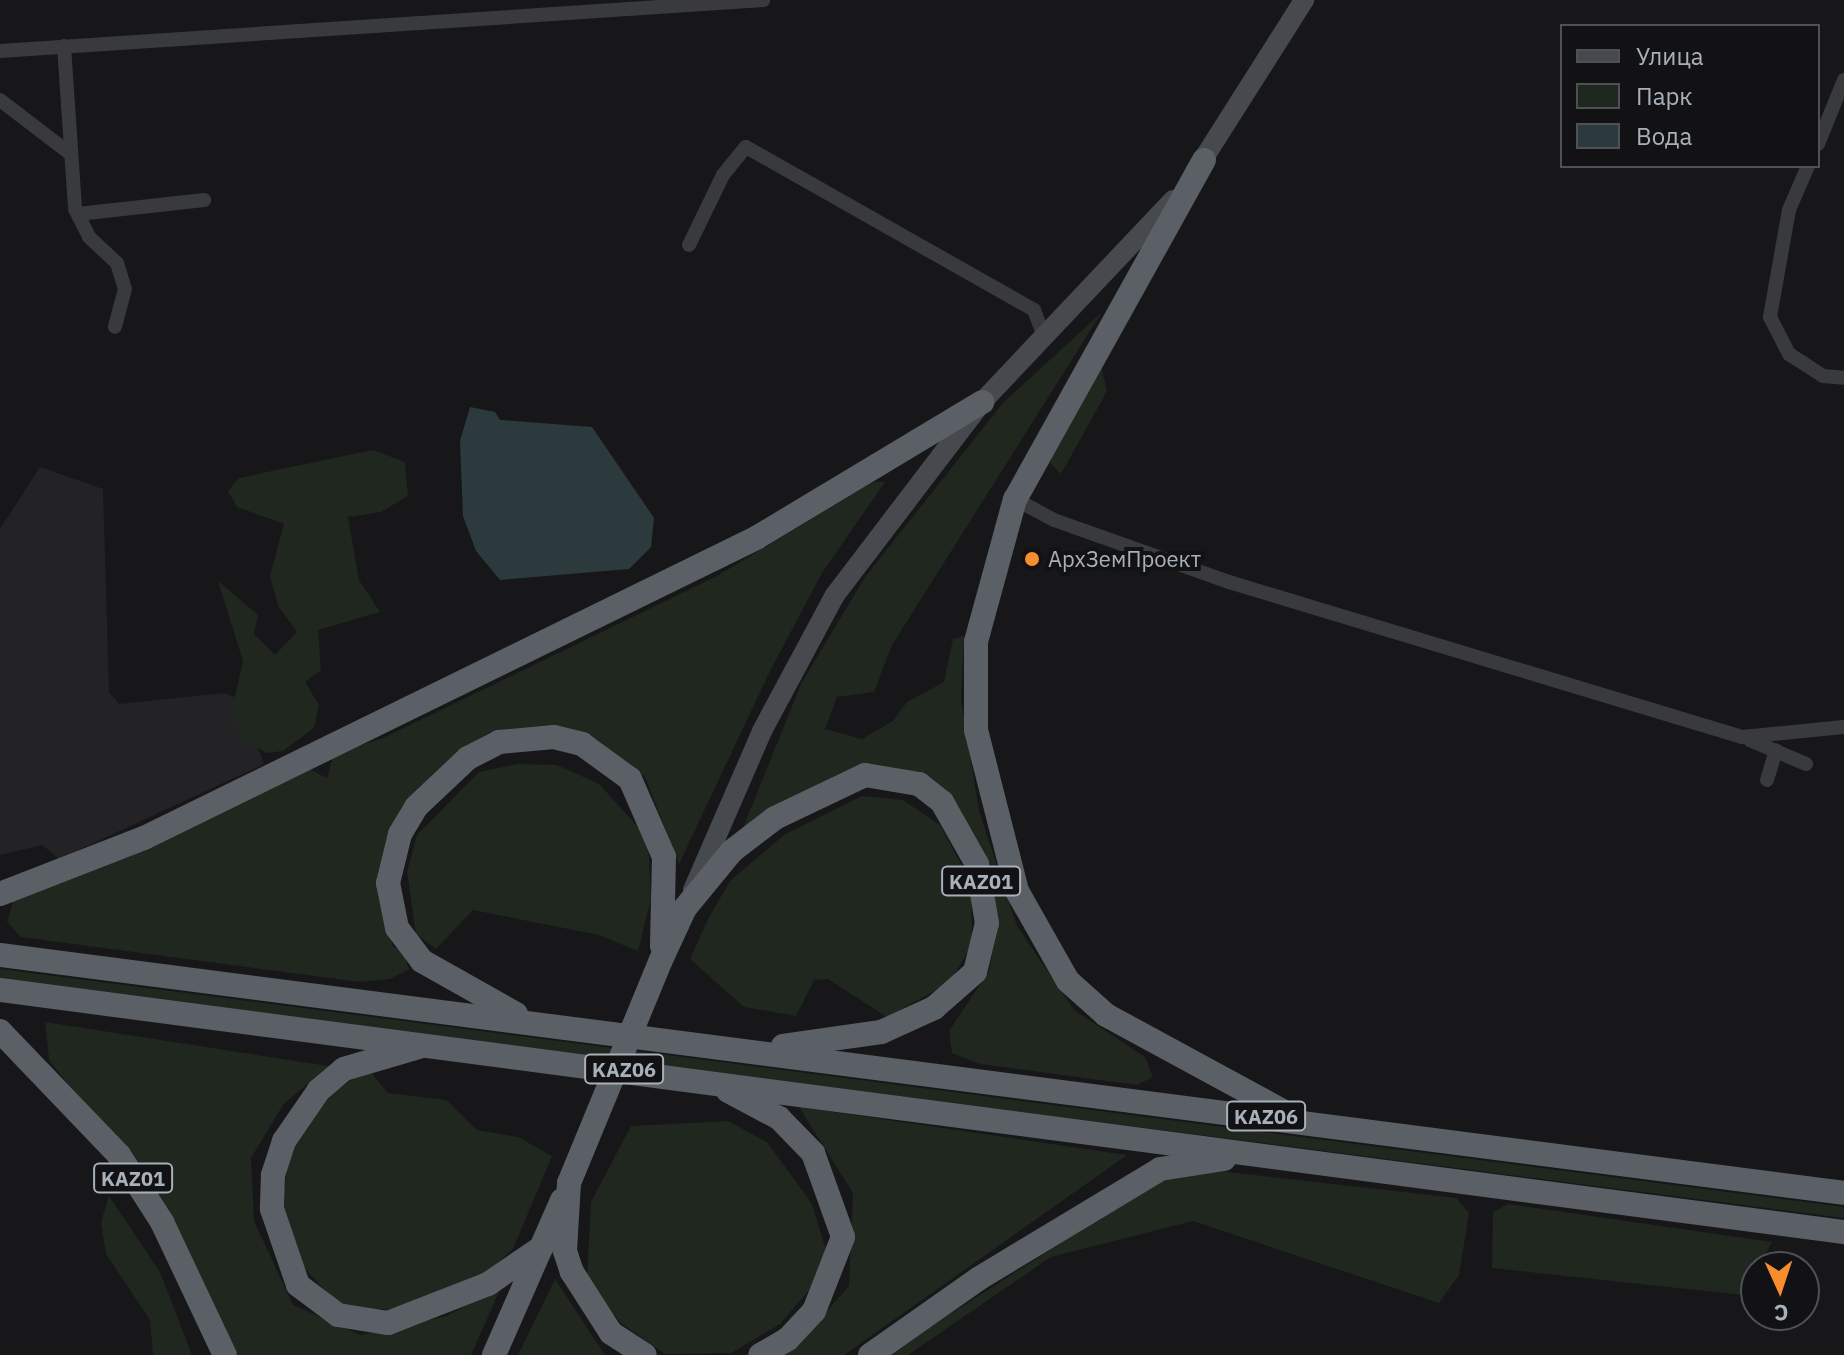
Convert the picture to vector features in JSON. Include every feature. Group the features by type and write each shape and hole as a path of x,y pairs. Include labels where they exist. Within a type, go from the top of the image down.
{"highway":[{"path":"1204,160 1015,499 976,642 976,730 1002,844 1043,942 1068,981 1106,1015 1182,1061 1278,1109 1353,1127"},
{"path":"0,894 144,838 756,538 982,402"},
{"path":"560,1029 461,988 422,961 397,928 388,883 400,834 416,807 468,758 499,742 554,737 582,744 630,779 664,857 661,960"},
{"name":"KАZ01","path":"494,1355 685,908 732,851 775,818 838,784 896,777 942,802 961,828 977,864 987,923 986,948 962,988 881,1032 822,1046 688,1047"},
{"name":"KАZ06","path":"0,955 688,1047 1353,1127 1844,1193"},
{"name":"KАZ06","path":"0,990 430,1044 1844,1232"},
{"name":"KАZ01","path":"0,1031 119,1155 162,1222 225,1355"},
{"path":"430,1044 344,1069 319,1090 284,1141 272,1209 298,1285 338,1315 388,1323 488,1284 542,1247"},
{"path":"680,1077 746,1097 779,1118 813,1153 836,1202 843,1237 833,1277 788,1339 760,1355"},
{"path":"870,1355 978,1279 1160,1169 1247,1155"},
{"path":"569,1183 565,1251 572,1272 611,1333 645,1355"}],"main road":[{"path":"685,908 762,731 835,595 982,402 1204,160 1304,0"}],"street":[{"path":"0,51 763,0"},
{"path":"64,46 68,152 78,214 121,276 125,289 115,327"},
{"path":"1820,139 1844,80"},
{"path":"0,100 68,152"},
{"path":"689,245 723,175 746,147 1034,310 1044,336"},
{"path":"1807,168 1789,210 1770,317 1789,354 1823,376 1844,378"},
{"path":"78,214 204,200"},
{"path":"1015,499 1054,520 1229,582 1742,737 1806,764"},
{"path":"1742,737 1844,727"},
{"path":"1767,780 1776,750"}],"shaded area":[{"path":"40,467 103,489 109,692 119,704 225,693 241,700 264,764 59,859 42,845 0,855 0,529"}],"green space":[{"path":"1102,312 892,645 874,692 837,697 825,729 862,739 893,721 907,702 944,682 953,639 964,636 961,699 979,811 1017,926 1074,1010 1145,1057 1153,1077 1137,1085 980,1064 952,1053 949,1031 989,971 997,929 980,853 958,806 914,772 858,769 743,828 801,684 865,577 1003,403"},
{"path":"1101,366 1107,391 1061,474 1050,463 1055,449"},
{"path":"373,450 405,462 408,496 381,512 348,517 359,580 380,612 318,630 321,670 305,682 319,705 314,728 283,751 266,753 241,737 232,709 243,661 218,581 258,615 254,634 275,655 297,632 278,606 270,576 284,524 237,507 228,491 239,478"},
{"path":"873,482 885,482 822,573 770,671 679,864 645,777 596,739 487,741 419,787 399,817 379,890 393,947 402,950 409,969 390,979 360,982 21,937 7,922 13,902 307,768 327,778 334,753 381,739 717,576"},
{"path":"517,764 557,765 599,784 648,838 651,899 638,951 599,935 473,910 436,949 416,934 407,872 417,835 479,772"},
{"path":"862,796 903,800 940,825 971,883 972,945 949,983 887,1017 828,979 814,980 796,1016 744,1007 690,959 708,919 730,881 784,835"},
{"path":"0,969 1844,1207 1844,1218 0,980"},
{"path":"45,1022 328,1066 283,1105 251,1158 254,1221 293,1305 360,1335 447,1316 502,1285 471,1355 234,1355 158,1197 49,1060"},
{"path":"368,1069 388,1093 446,1100 477,1130 518,1137 552,1156 513,1249 475,1284 395,1310 339,1307 295,1257 281,1210 290,1148 330,1095"},
{"path":"799,1107 1127,1155 844,1355 764,1355 799,1342 849,1286 853,1193"},
{"path":"728,1121 767,1142 812,1204 826,1250 821,1276 780,1324 731,1353 665,1354 621,1323 587,1279 591,1202 631,1126"},
{"path":"1220,1171 1456,1198 1469,1213 1459,1275 1439,1303 1193,1221 1051,1257 908,1355 887,1355 1157,1181"},
{"path":"109,1196 160,1272 192,1355 153,1355 150,1320 106,1254 101,1222"},
{"path":"1508,1204 1772,1242 1767,1251 1740,1251 1740,1295 1492,1268 1493,1212"},
{"path":"555,1279 605,1355 518,1355"}],"water":[{"path":"470,407 495,412 500,420 592,427 654,518 651,547 629,569 500,580 476,551 463,516 460,441"}],"place":[{"name":"АрхЗемПроект","path":"1032,559"}]}
